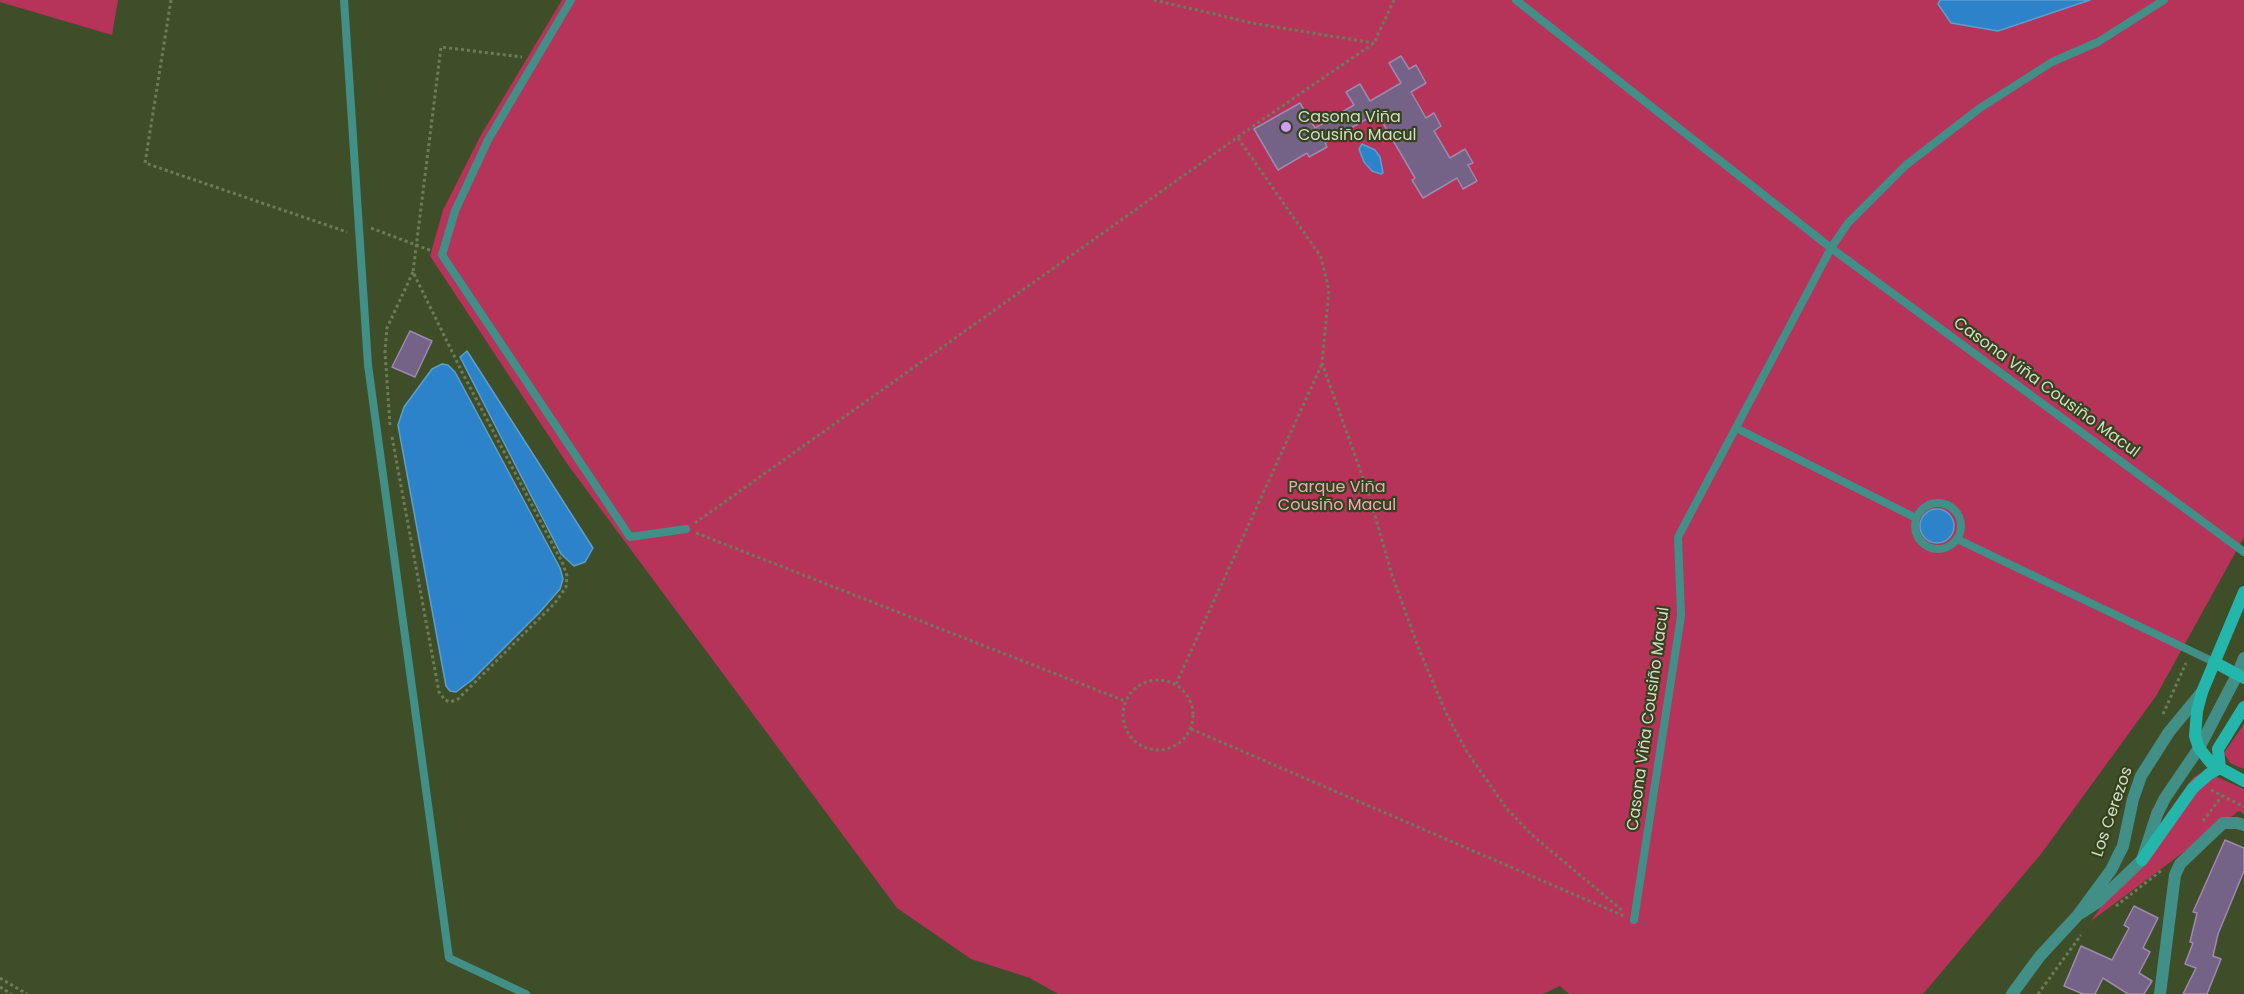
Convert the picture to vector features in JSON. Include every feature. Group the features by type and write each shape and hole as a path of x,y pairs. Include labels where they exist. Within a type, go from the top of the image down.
{"main road":[{"path":"2244,592 2202,692 2195,724 2195,736 2199,748 2211,763 2244,781"},
{"path":"2214,662 2241,676"},
{"path":"2220,768 2218,749 2244,707"},
{"path":"2142,860 2193,789 2201,780 2220,768"}],"street":[{"name":"Los Cerezos","path":"2078,915 2098,902 2142,860 2157,814 2165,798 2199,748 2241,676 2244,658"},
{"name":"Los Cerezos","path":"2012,994 2040,956 2078,915 2117,859 2123,846 2133,799 2141,776 2169,732 2202,692"},
{"path":"2160,994 2175,876 2180,864 2223,823 2244,825"}],"lane":[{"path":"344,0 368,365 449,958 526,994"},
{"path":"571,0 488,140 455,212 442,255 630,537 686,529"},
{"name":"Casona Viña Cousiño Macul","path":"1516,0 1831,248 2244,552"},
{"name":"Casona Viña Cousiño Macul","path":"1634,920 1681,616 1678,537 1831,248 1848,223 1906,165 1980,108 2052,62 2098,42 2164,0"},
{"path":"1736,428 1916,518"},
{"path":"1936,503 1951,507 1960,519 1961,527 1957,539 1950,546 1942,549 1928,547 1917,537 1916,518 1922,509 1929,505 1936,503"},
{"path":"1957,539 2214,662"}],"path":[{"path":"171,0 145,163 347,232 358,224 442,255"},
{"path":"1154,0 1257,24 1374,43"},
{"path":"686,529 1374,43 1394,0"},
{"path":"413,272 567,576 566,587 555,603 458,699 450,702 445,700 439,692 391,430 385,352 387,328 413,272 441,47 536,59"},
{"path":"1176,684 1322,363 1329,290 1321,257 1238,138"},
{"path":"1322,363 1369,495 1392,575 1420,651 1436,692 1467,752 1507,809 1532,835 1634,920"},
{"path":"686,529 1125,701"},
{"path":"2163,716 2191,651"},
{"path":"1153,680 1165,680 1176,684 1190,699 1194,719 1191,729 1184,740 1174,747 1150,750 1139,745 1124,726 1122,713 1125,701 1141,684 1153,680"},
{"path":"1191,729 1634,920"},
{"path":"2201,823 2222,796 2244,807"},
{"path":"2110,910 2166,867"},
{"path":"2038,994 2084,930"},
{"path":"0,978 27,994"},
{"path":"0,987 11,994"}],"green space":[{"path":"0,0 118,0 112,35 0,2"},
{"name":"Parque Viña Cousiño Macul","path":"562,0 2244,0 2244,537 2156,696 2041,854 1923,994 1569,994 1560,986 1543,994 1058,994 1030,978 971,959 897,908 568,465 430,256 443,210 481,135"},
{"path":"2244,724 2244,769 2230,763 2224,753"},
{"path":"2201,773 2208,773 2244,789 2244,814 2239,811 2091,921 2189,783"}],"water":[{"path":"1940,0 2090,0 1998,31 1951,23 1938,4"},
{"path":"1362,144 1375,150 1380,157 1383,173 1372,171 1364,162 1359,149"},
{"path":"467,351 593,548 585,562 574,566 561,554 460,357"},
{"path":"442,364 448,365 455,372 560,568 563,579 560,589 539,613 472,680 456,692 450,691 446,686 398,425 404,407 432,369"},
{"path":"1937,509 1949,514 1954,526 1949,538 1937,543 1925,538 1920,526 1925,514"}],"building":[{"name":"Casona Viña Cousiño Macul","path":"1401,56 1409,69 1416,65 1426,83 1411,92 1426,118 1434,113 1441,126 1434,131 1450,158 1465,149 1473,163 1468,165 1477,181 1463,189 1457,178 1423,198 1412,180 1415,178 1377,113 1325,143 1327,147 1309,157 1307,153 1278,170 1254,129 1300,103 1315,128 1354,105 1346,92 1360,84 1370,101 1401,83 1389,63"},
{"path":"410,331 432,341 415,377 392,367"},
{"path":"2225,840 2244,848 2244,871 2218,934 2213,956 2221,959 2207,994 2183,994 2196,968 2185,964 2193,943 2190,942 2197,913 2193,912"},
{"path":"2134,906 2158,918 2143,948 2150,952 2139,973 2152,981 2144,994 2128,994 2103,978 2095,994 2083,994 2064,986 2081,946 2112,960 2129,928 2124,925"}],"place":[{"name":"Casona Viña Cousiño Macul","path":"1286,127"}]}
